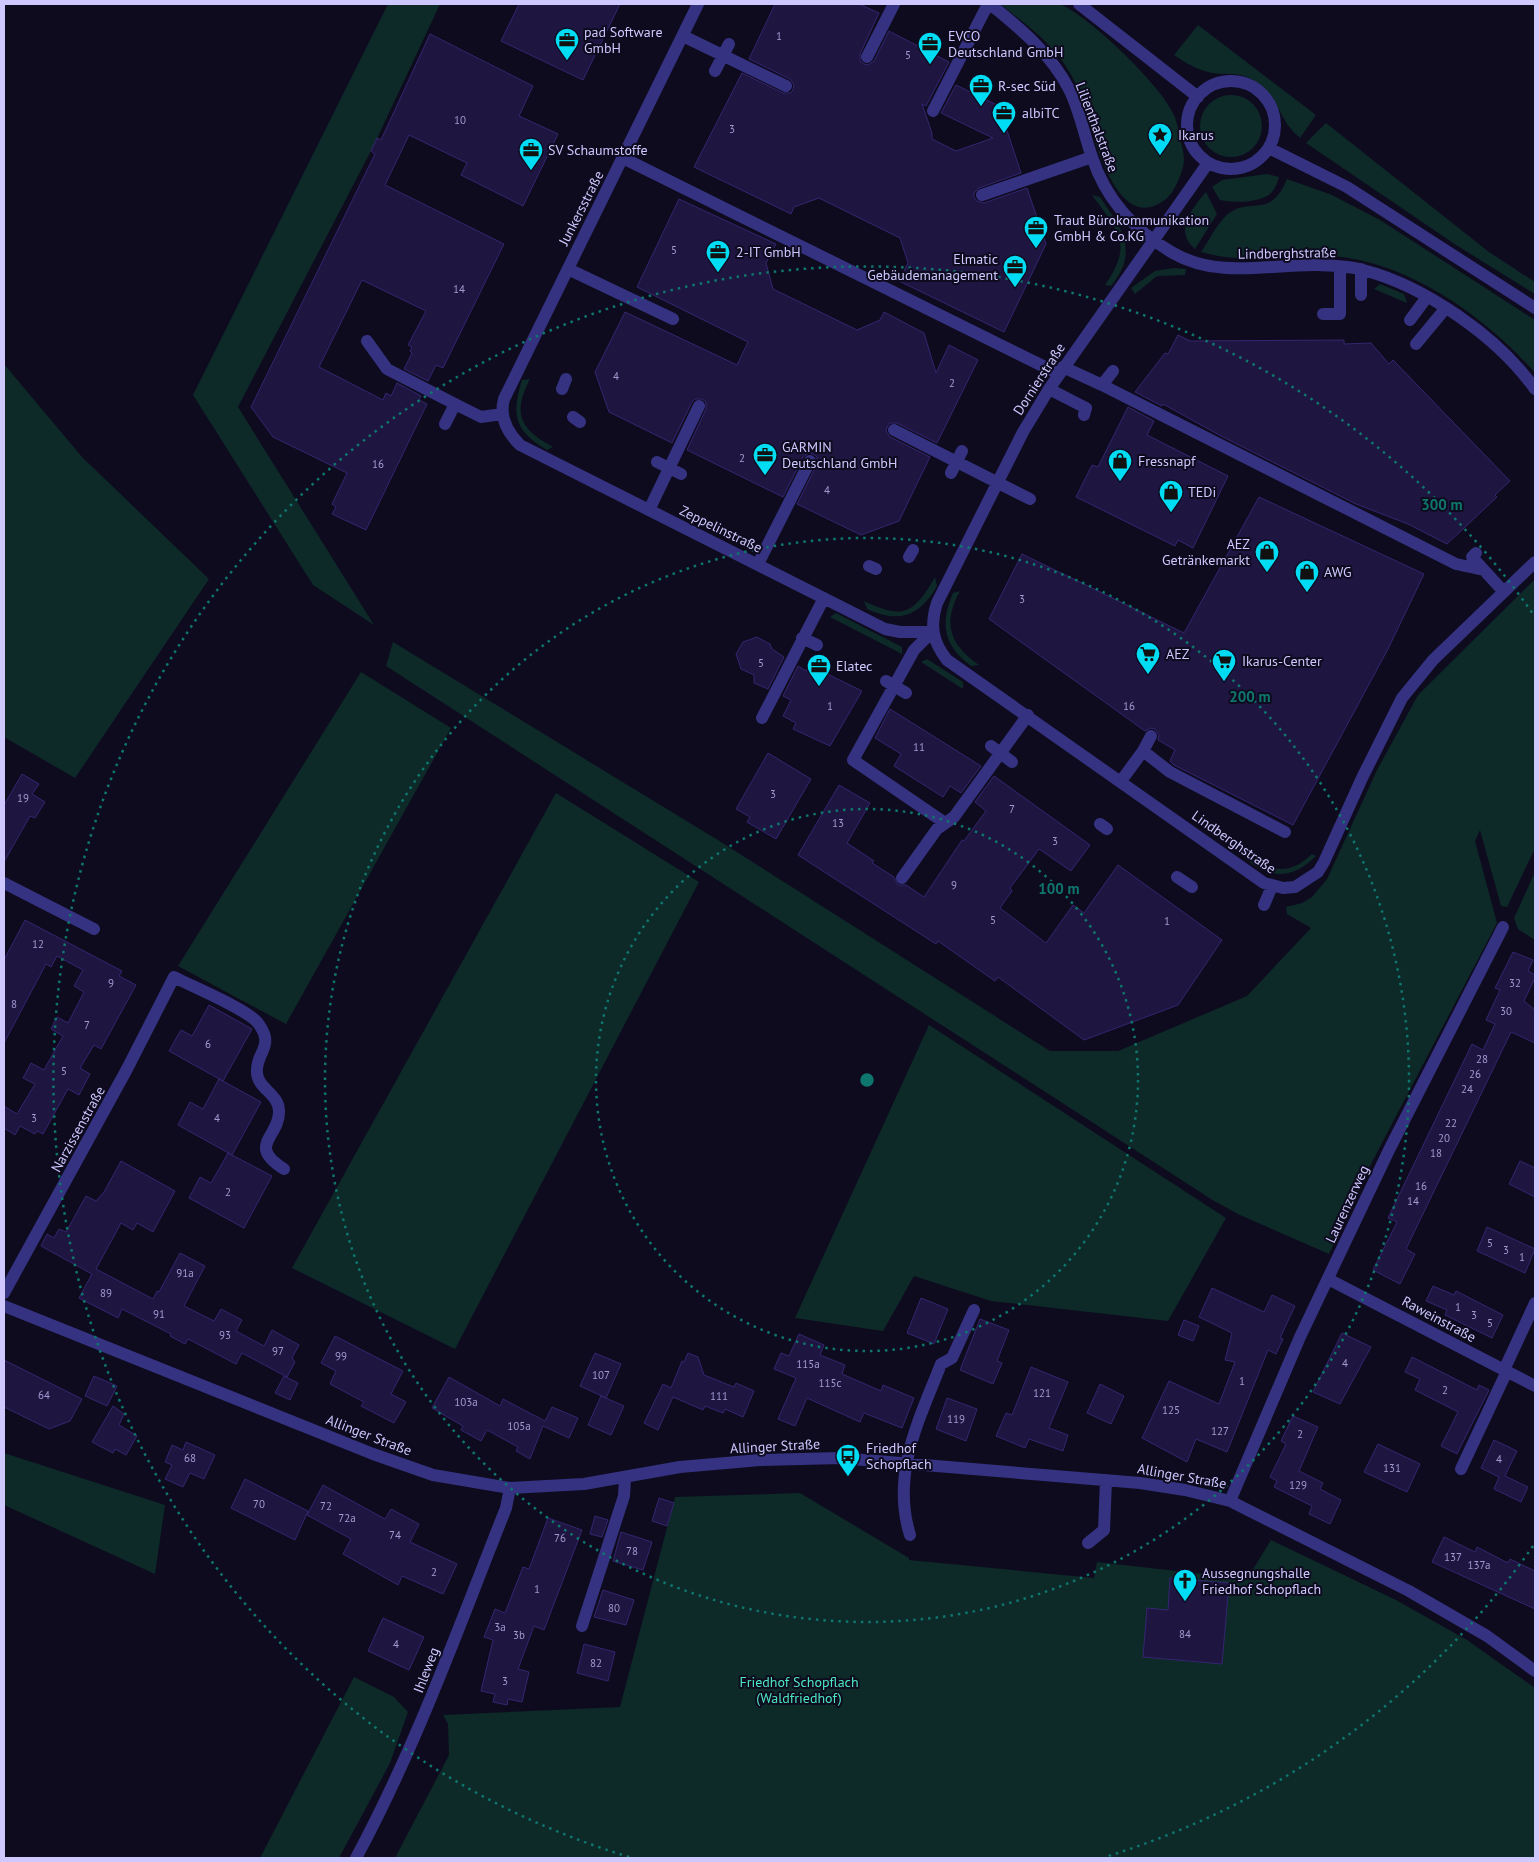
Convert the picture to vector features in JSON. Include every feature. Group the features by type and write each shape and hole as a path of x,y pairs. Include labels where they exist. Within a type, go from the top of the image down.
{"street":[{"name":"Junkersstraße","path":"502,414 504,399 698,4"},
{"path":"867,57 894,4"},
{"path":"933,111 965,62 964,40 989,4"},
{"name":"Lilienthalstraße","path":"989,4 1019,27 1050,59 1069,89 1099,178 1113,202 1154,241"},
{"path":"1079,4 1198,97"},
{"path":"683,36 726,50 786,86"},
{"path":"715,71 726,50"},
{"path":"1230,82 1251,86 1262,94 1271,106 1275,120 1274,134 1269,148 1262,157 1241,168 1229,169 1208,163 1198,153 1188,131 1190,113 1198,97 1209,88 1230,82"},
{"path":"1269,148 1347,187 1494,284 1535,308"},
{"path":"982,195 1092,156"},
{"path":"623,158 1061,370 1102,385 1456,564 1484,570"},
{"name":"Dornierstraße","path":"932,632 932,618 937,603 1023,432 1061,370 1208,163"},
{"name":"Lindberghstraße","path":"1154,241 1176,254 1214,267 1237,269 1318,265 1361,269 1408,287 1445,308 1492,343 1515,364 1535,389"},
{"path":"1323,314 1340,314 1340,267"},
{"path":"568,269 611,284 673,318"},
{"path":"1361,269 1361,295"},
{"path":"1410,320 1427,297"},
{"path":"1416,344 1445,308"},
{"path":"367,341 388,369 481,418 502,414"},
{"path":"1102,385 1113,371"},
{"path":"1049,388 1086,408 1084,415"},
{"path":"445,424 454,404"},
{"path":"649,510 699,406"},
{"name":"Zeppelinstraße","path":"502,414 507,427 520,445 885,629 900,632 932,632"},
{"path":"894,430 1030,499"},
{"path":"758,564 810,461"},
{"path":"657,462 681,474"},
{"path":"1476,553 1472,557 1504,592"},
{"name":"Lindberghstraße","path":"932,632 935,642 947,660 1028,715 1264,883 1272,886 1295,887 1318,872 1324,862 1362,778 1402,698 1433,660 1535,562"},
{"path":"762,718 824,598"},
{"path":"932,632 914,650 896,686 853,760 945,823"},
{"path":"802,638 817,645"},
{"path":"902,878 937,828 954,817 996,749 1028,715"},
{"path":"1121,781 1143,751 1151,736"},
{"path":"996,749 1012,762"},
{"path":"1143,751 1170,772 1285,832"},
{"path":"1177,876 1192,887"},
{"path":"1264,904 1272,886"},
{"path":"6,888 94,929"},
{"name":"Laurenzerweg","path":"1230,1501 1300,1336 1389,1150 1502,927"},
{"name":"Narzissenstraße","path":"4,1293 127,1069 174,977 250,1016 262,1029 266,1044 257,1064 257,1077 277,1102 279,1113 266,1145 267,1154 273,1162 284,1169"},
{"name":"Raweinstraße","path":"1328,1279 1535,1386"},
{"path":"1461,1469 1535,1303"},
{"name":"Allinger Straße","path":"4,1306 373,1454 433,1475 510,1488 557,1487 625,1479 680,1467 760,1460 840,1458 1106,1480 1185,1490 1230,1501 1409,1591 1487,1636 1535,1671"},
{"path":"911,1463 908,1447 941,1364 952,1358 974,1310"},
{"path":"910,1535 903,1497 911,1463 938,1394"},
{"path":"582,1626 624,1496 625,1479"},
{"path":"1088,1543 1104,1530 1106,1480"},
{"name":"Ihleweg","path":"356,1858 376,1821 428,1705 506,1508 510,1488"}],"green space":[{"path":"388,4 440,4 373,147 238,407 374,625 313,585 193,395"},
{"path":"1000,4 1060,4 1073,11 1105,36 1122,51 1152,84 1174,115 1184,156 1179,178 1173,191 1166,199 1154,206 1139,207 1126,199 1114,185 1097,146 1081,96 1066,66 1042,38"},
{"path":"1198,25 1316,115 1300,138 1287,123 1269,94 1253,80 1248,77 1204,71 1174,55"},
{"path":"1231,95 1248,100 1253,104 1257,109 1262,126 1257,143 1253,148 1248,152 1231,157 1214,152 1209,148 1205,143 1200,126 1205,109 1209,104 1214,100"},
{"path":"1326,123 1489,252 1535,282 1535,294 1456,245 1306,143"},
{"path":"1267,174 1279,177 1276,186 1265,197 1253,201 1232,202 1220,200 1212,187 1222,180"},
{"path":"1287,179 1332,195 1380,220 1535,320 1535,373 1493,331 1468,312 1441,294 1413,279 1384,267 1354,259 1325,256 1233,258 1201,252 1228,214 1236,209 1260,205 1274,199 1281,192"},
{"path":"1206,192 1217,214 1195,249 1185,234 1185,227 1195,205"},
{"path":"1092,195 1100,197 1115,219 1124,240 1126,251 1124,262 1120,273 1111,286 1105,285 1114,271 1119,258 1119,238 1109,218"},
{"path":"1174,268 1186,269 1185,275 1157,276 1135,294 1131,288 1155,271"},
{"path":"1380,284 1404,294 1407,303 1374,289"},
{"path":"4,364 82,457 209,579 75,778 4,737"},
{"path":"530,379 521,402 522,419 526,427 533,434 553,447 547,450 528,436 518,421 517,403 522,380"},
{"path":"935,577 937,586 930,596 916,610 908,614 889,616 867,609 864,601 877,607 898,612 906,610 914,606 921,599"},
{"path":"1535,579 1535,848 1507,907 1501,906 1480,830 1475,841 1497,923 1371,1164 1329,1254 1240,1215 1214,1201 386,666 393,642 721,842 1050,1051 1118,1051 1247,996 1311,928 1287,914 1286,907 1302,903 1312,897 1327,879 1377,770 1418,695"},
{"path":"960,591 951,614 950,624 952,633 961,650 979,665 971,666 962,658 950,642 947,633 946,615 949,604 953,593"},
{"path":"836,613 902,647 902,654 830,617"},
{"path":"927,659 963,682 963,689 921,662"},
{"path":"361,672 451,728 286,1024 178,966"},
{"path":"556,793 699,882 455,1349 292,1268"},
{"path":"1312,854 1316,856 1300,869 1283,874 1266,871 1248,861 1252,856 1268,866 1282,869 1297,865"},
{"path":"1535,872 1535,940 1518,929 1514,918"},
{"path":"929,1025 1226,1218 1168,1321 991,1301 914,1276 883,1331 795,1318"},
{"path":"4,1453 165,1505 155,1574 4,1505"},
{"name":"Friedhof Schopflach (Waldfriedhof)","path":"800,1493 909,1558 909,1560 1094,1578 1097,1562 1247,1579 1271,1540 1396,1600 1467,1640 1535,1688 1535,1858 395,1858 449,1755 448,1724 443,1715 620,1707 675,1497"},
{"path":"354,1677 394,1697 408,1712 390,1763 339,1858 260,1858"}],"building":[{"name":"pad Software GmbH","path":"519,4 620,4 583,80 501,41"},
{"path":"775,4 859,4 879,13 860,54 860,61 864,64 868,65 874,61 889,31 949,62 926,106 922,104 932,133 932,139 956,151 993,138 941,113 956,85 999,106 1021,173 979,188 974,193 974,197 977,201 984,203 1027,188 1046,244 1004,332 899,281 908,263 900,238 819,198 794,207 791,214 694,167 742,73 783,93 790,93 793,90 794,85 790,79 749,59"},
{"path":"430,34 533,86 519,116 558,134 523,206 461,175 467,163 409,135 385,185 504,244 443,368 436,365 428,381 404,369 412,353 410,351 412,347 408,345 426,311 362,280 319,367 383,400 386,393 391,396 397,383 421,396 419,400 427,404 366,530 332,514 336,507 332,504 347,473 273,437 251,407 375,154 371,151 377,138 381,140"},
{"path":"679,199 776,244 766,263 773,289 857,330 880,320 884,312 924,333 936,373 949,345 978,360 937,443 897,423 890,423 887,427 886,431 890,437 930,457 899,521 861,535 797,504 817,464 817,457 813,454 809,453 803,457 783,497 687,450 706,409 706,402 702,399 695,399 692,402 672,443 609,412 595,372 625,312 737,365 748,342 637,287"},
{"path":"1178,335 1190,341 1344,340 1344,344 1371,343 1389,364 1393,360 1510,481 1495,495 1497,497 1447,544 1408,524 1356,504 1223,437 1163,404 1162,406 1135,392 1165,353 1168,354"},
{"path":"1128,407 1154,421 1147,435 1228,476 1193,548 1178,540 1175,546 1076,497 1092,465 1098,467"},
{"name":"Ikarus-Center","path":"1259,497 1424,574 1388,649 1293,825 1174,765 1170,761 1175,750 1158,740 1159,735 1155,729 1150,728 1145,731 989,619 1022,554 1184,633"},
{"path":"757,637 770,644 772,649 784,657 768,689 754,683 754,675 741,669 736,654 743,642"},
{"path":"809,665 862,691 830,746 793,729 796,723 783,716 791,700 783,696 798,666 806,671"},
{"path":"890,709 981,766 961,793 950,786 943,797 894,766 901,754 875,738"},
{"path":"768,753 811,779 776,839 747,822 750,817 736,809"},
{"path":"22,774 39,784 32,794 45,802 35,818 30,816 4,862 4,805"},
{"path":"994,776 1090,845 1071,871 1039,849 1010,888 1012,891 1000,908 1046,943 1073,905 1084,913 1118,865 1222,940 1178,1005 1084,1040 998,977 995,981 938,941 936,944 798,855 839,785 870,803 847,843 874,861 872,863 894,877 898,885 906,885 924,897 962,840 964,841 986,811 975,802"},
{"path":"25,920 122,971 119,976 136,985 101,1049 94,1045 80,1068 90,1074 79,1095 68,1089 43,1134 37,1131 35,1134 20,1126 15,1135 4,1128 4,1106 17,1114 35,1084 23,1078 31,1063 44,1070 63,1036 51,1029 57,1017 68,1023 84,992 74,986 83,970 57,956 51,967 46,964 4,1043 4,960"},
{"path":"1513,952 1533,960 1528,971 1535,975 1535,978 1524,1001 1535,1010 1535,1043 1511,1032 1406,1249 1415,1254 1400,1284 1373,1270 1397,1222 1388,1218 1472,1044 1483,1050 1495,1024 1486,1020 1500,990 1495,988"},
{"path":"209,1005 252,1029 223,1081 169,1051 181,1030 192,1036"},
{"path":"219,1079 261,1102 232,1155 178,1125 190,1102 203,1109"},
{"path":"228,1153 272,1176 244,1228 189,1198 200,1177 211,1183"},
{"path":"121,1161 175,1191 153,1232 137,1223 133,1230 121,1223 96,1269 153,1299 157,1291 159,1292 180,1253 205,1266 184,1306 214,1321 221,1309 242,1320 236,1331 264,1346 272,1330 299,1345 292,1358 295,1362 287,1377 242,1353 236,1364 188,1339 185,1344 170,1336 171,1334 122,1309 118,1318 79,1298 92,1274 41,1246 47,1234 54,1238 59,1229 66,1232 86,1196 96,1201 104,1192"},
{"path":"1520,1161 1535,1168 1535,1197 1509,1184"},
{"path":"1487,1227 1535,1249 1525,1273 1477,1251"},
{"path":"1433,1286 1454,1295 1456,1291 1503,1315 1492,1338 1445,1315 1447,1310 1426,1301"},
{"path":"1212,1288 1264,1312 1272,1295 1295,1306 1280,1338 1283,1339 1276,1354 1268,1350 1227,1452 1196,1439 1187,1462 1142,1438 1169,1381 1219,1404 1235,1362 1225,1360 1232,1333 1199,1317"},
{"path":"921,1298 948,1309 934,1344 907,1333"},
{"path":"980,1319 1009,1330 997,1361 1002,1363 993,1384 960,1370"},
{"path":"1184,1320 1199,1326 1193,1341 1178,1335"},
{"path":"1342,1333 1371,1347 1340,1404 1313,1392"},
{"path":"799,1334 824,1345 820,1355 845,1365 842,1374 881,1391 883,1385 914,1398 902,1428 864,1413 860,1422 807,1398 795,1426 778,1419 796,1378 774,1369 781,1353 789,1356"},
{"path":"335,1336 403,1371 391,1394 406,1402 394,1423 361,1406 364,1402 330,1384 336,1371 321,1363"},
{"path":"595,1353 621,1364 606,1398 580,1386"},
{"path":"688,1353 698,1357 704,1375 734,1387 736,1383 754,1391 743,1417 725,1409 723,1413 705,1406 703,1410 673,1397 658,1430 644,1423 663,1384 671,1388 682,1361 684,1362"},
{"path":"1412,1357 1477,1390 1479,1385 1489,1390 1457,1454 1441,1446 1458,1412 1415,1390 1420,1379 1405,1372"},
{"path":"4,1360 82,1399 70,1421 49,1429 4,1407"},
{"path":"1031,1367 1068,1382 1049,1428 1068,1435 1063,1451 1029,1439 1025,1448 996,1436 1006,1413 1012,1415"},
{"path":"94,1376 117,1386 107,1406 85,1396"},
{"path":"284,1376 298,1383 290,1400 275,1393"},
{"path":"449,1377 500,1406 503,1399 545,1421 552,1407 578,1418 569,1438 543,1426 530,1459 516,1451 518,1447 487,1430 481,1441 461,1430 463,1426 432,1408"},
{"path":"1100,1384 1124,1396 1111,1424 1087,1413"},
{"path":"601,1396 624,1406 611,1435 588,1425"},
{"path":"947,1398 977,1409 966,1441 936,1429"},
{"path":"113,1406 124,1414 119,1425 137,1436 126,1455 115,1449 113,1453 92,1442"},
{"path":"1293,1416 1318,1427 1299,1471 1323,1483 1320,1489 1341,1500 1330,1524 1309,1514 1312,1506 1274,1487 1277,1481 1270,1477 1286,1444 1281,1441"},
{"path":"1494,1440 1517,1451 1505,1476 1528,1487 1521,1502 1494,1489 1499,1477 1481,1468"},
{"path":"186,1442 215,1455 204,1479 190,1473 183,1487 165,1479 172,1465 165,1462 172,1445 183,1450"},
{"path":"1378,1444 1420,1464 1407,1492 1364,1472"},
{"path":"245,1479 308,1511 295,1540 231,1508"},
{"path":"323,1485 385,1519 391,1509 419,1524 410,1542 457,1564 443,1594 402,1576 398,1585 343,1554 351,1539 307,1515"},
{"path":"659,1498 674,1503 667,1526 652,1521"},
{"path":"595,1516 608,1520 602,1537 590,1534"},
{"path":"548,1518 582,1530 544,1630 534,1626 518,1669 529,1672 522,1702 508,1699 507,1705 493,1702 495,1694 481,1691 493,1640 484,1637 495,1609 505,1613 523,1567 529,1569"},
{"path":"621,1532 652,1542 643,1570 613,1561"},
{"path":"1444,1537 1475,1552 1477,1547 1508,1563 1510,1559 1535,1571 1535,1609 1432,1562"},
{"path":"1170,1578 1229,1583 1222,1664 1143,1657 1147,1608 1168,1610"},
{"path":"603,1590 634,1600 626,1625 594,1617"},
{"path":"383,1618 424,1637 409,1670 368,1651"},
{"path":"584,1644 615,1652 608,1681 577,1673"}],"place":[{"name":"pad Software GmbH","path":"567,61"},
{"name":"EVCO Deutschland GmbH","path":"930,65"},
{"name":"R-sec Süd","path":"981,107"},
{"name":"albiTC","path":"1004,134"},
{"name":"Ikarus","path":"1160,156"},
{"name":"SV Schaumstoffe","path":"531,171"},
{"name":"Traut Bürokommunikation GmbH & Co.KG","path":"1036,249"},
{"name":"2-IT GmbH","path":"718,273"},
{"name":"Elmatic Gebäudemanagement","path":"1015,288"},
{"name":"GARMIN Deutschland GmbH","path":"765,476"},
{"name":"Fressnapf","path":"1120,482"},
{"name":"TEDi","path":"1171,513"},
{"name":"AEZ Getränkemarkt","path":"1267,573"},
{"name":"AWG","path":"1307,593"},
{"name":"AEZ","path":"1148,675"},
{"name":"Ikarus-Center","path":"1224,682"},
{"name":"Elatec","path":"819,687"},
{"name":"Friedhof Schopflach","path":"848,1477"},
{"name":"Aussegnungshalle Friedhof Schopflach","path":"1185,1602"}]}
